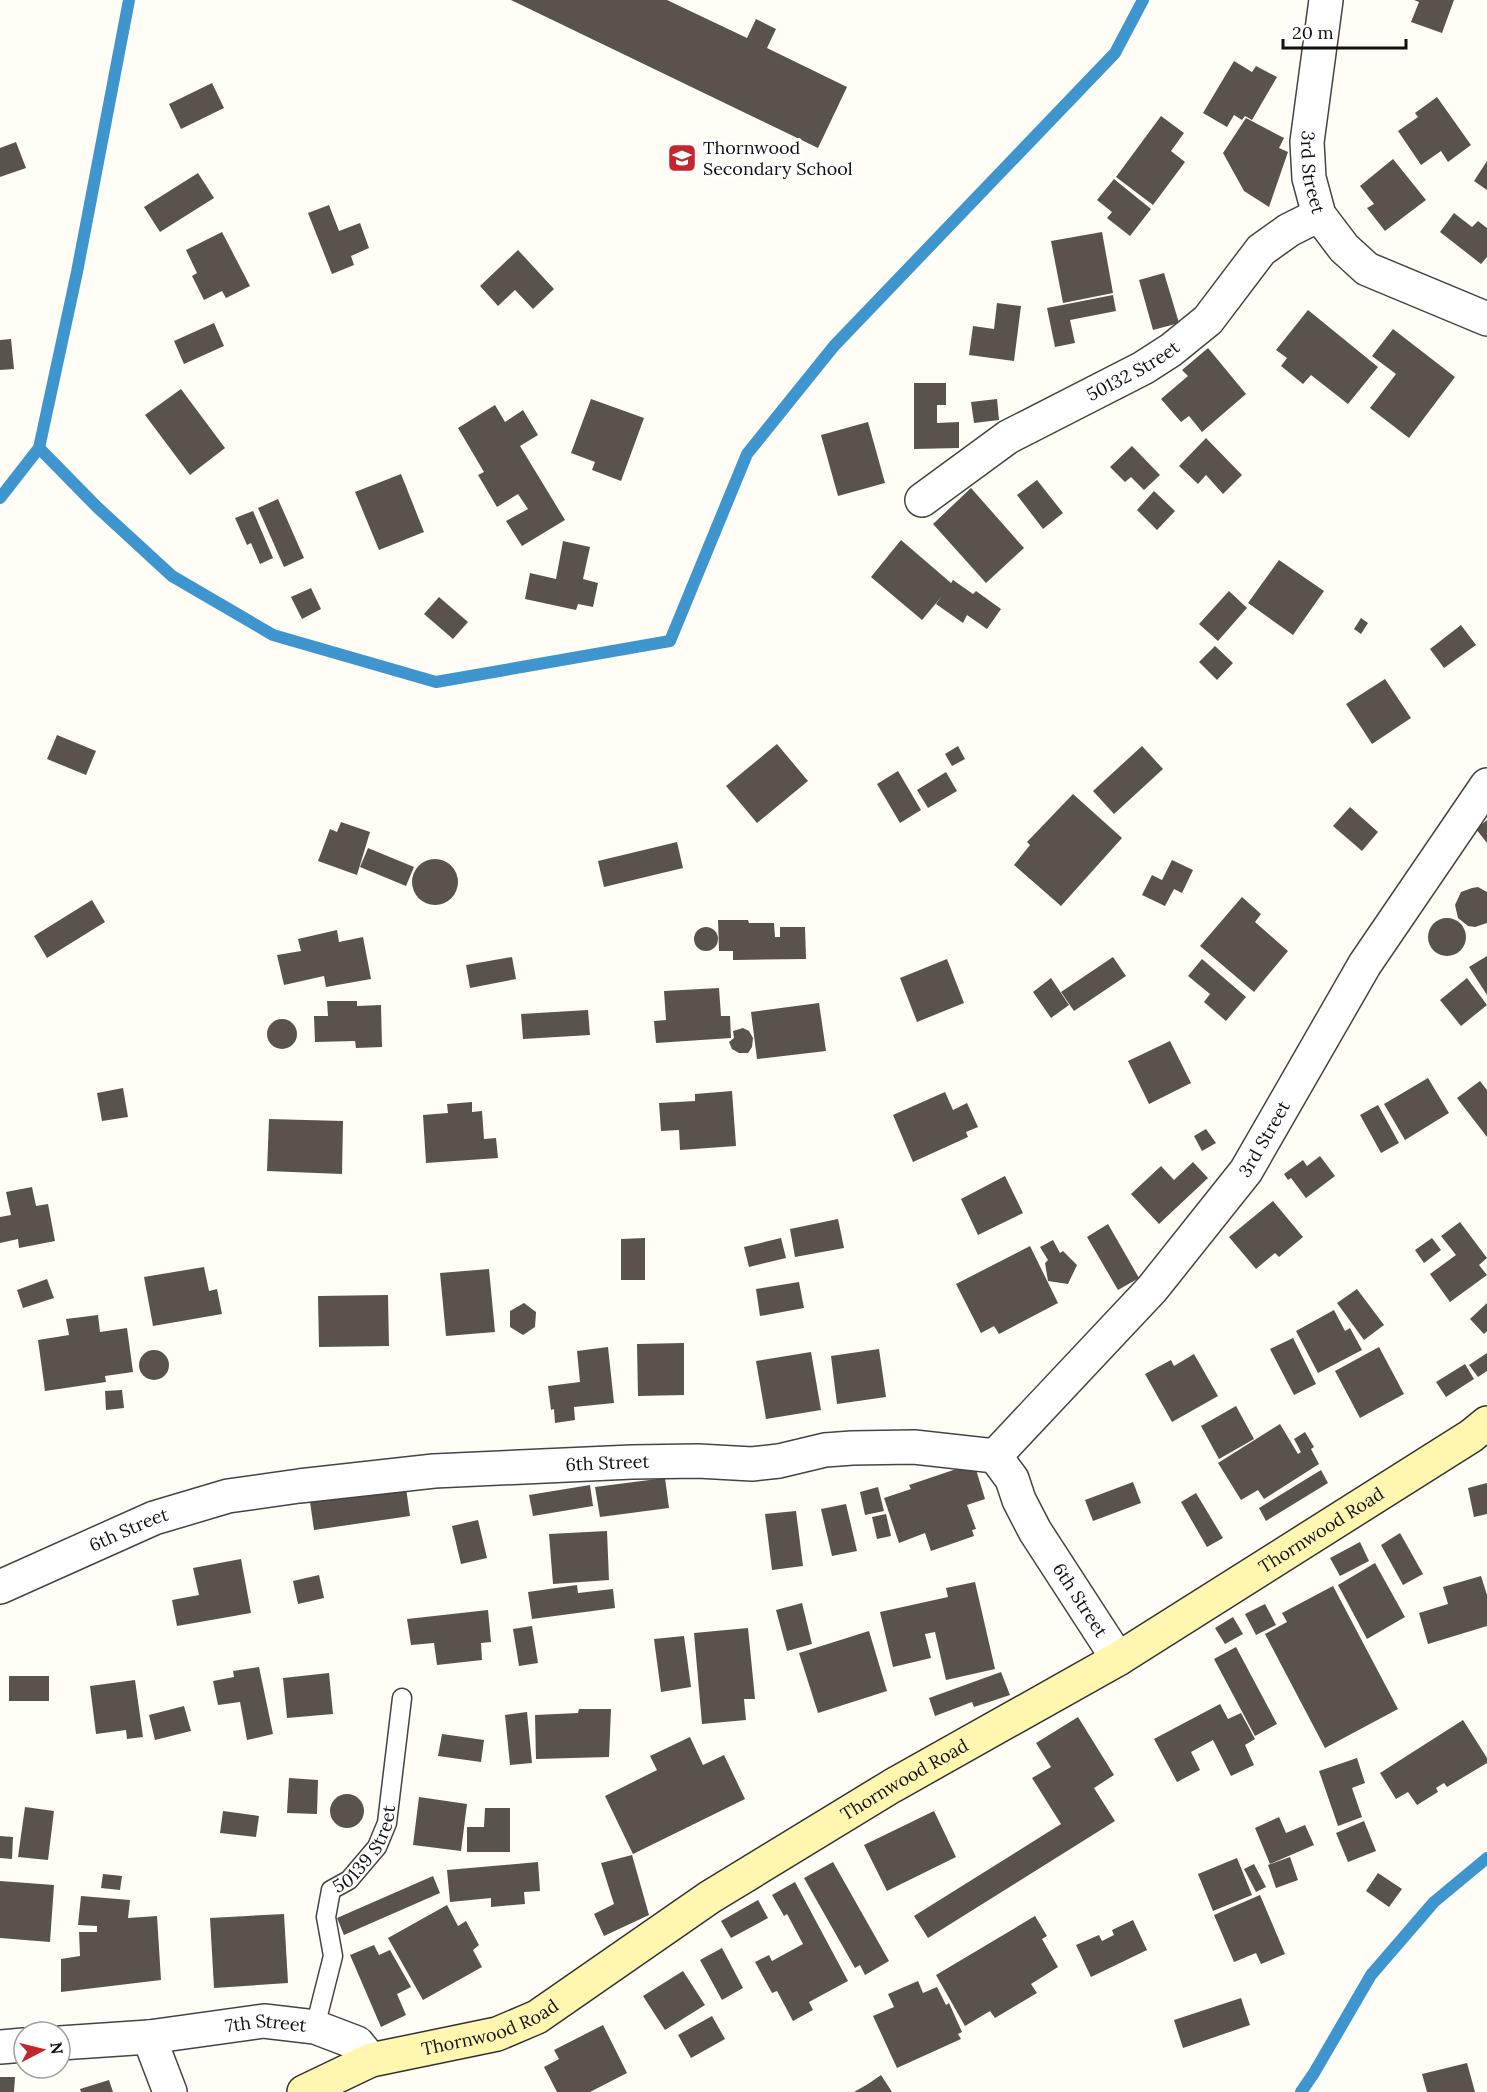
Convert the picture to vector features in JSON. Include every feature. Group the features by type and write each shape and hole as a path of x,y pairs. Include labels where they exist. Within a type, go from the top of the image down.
{"street":[{"name":"3rd Street","path":"1326,0 1307,142 1309,178 1319,215 1344,248 1367,269 1487,319"},
{"name":"50132 Street","path":"922,500 1008,437 1143,368 1171,351 1208,320 1261,250 1289,230 1319,215"},
{"name":"3rd Street","path":"994,1456 1152,1289 1246,1171 1365,964 1487,785"},
{"name":"Thornwood Road","path":"304,2092 371,2060 497,2034 537,2017 710,1897 892,1786 1118,1659 1461,1442 1487,1423"},
{"name":"6th Street","path":"0,1587 154,1518 228,1496 434,1470 632,1462 698,1461 752,1464 779,1461 825,1450 914,1447 994,1456 1012,1479 1019,1500 1035,1531 1118,1659"},
{"name":"7th Street","path":"72,2042 149,2037 264,2021 315,2027 357,2043 371,2060"},
{"path":"149,2037 170,2092"}],"lane":[{"name":"50139 Street","path":"315,2027 333,1956 326,1917 331,1890 349,1881 377,1847 387,1823 402,1698"}],"building":[{"path":"511,0 667,0 747,38 756,19 776,29 767,48 847,87 818,148"},
{"path":"1414,0 1454,0 1442,33 1411,22 1419,2"},
{"path":"1234,61 1252,72 1256,66 1277,77 1252,120 1245,116 1242,120 1234,115 1227,127 1203,113"},
{"path":"212,83 224,108 181,129 169,104"},
{"path":"1437,97 1471,145 1448,162 1441,151 1421,165 1398,131 1418,117 1415,113"},
{"path":"1161,116 1184,133 1171,151 1185,162 1153,205 1116,177"},
{"path":"1246,118 1284,138 1279,148 1288,152 1269,207 1244,191 1223,153"},
{"path":"16,142 26,168 0,177 0,148"},
{"path":"1393,159 1426,200 1385,231 1367,208 1374,204 1360,186"},
{"path":"1487,161 1487,190 1474,181"},
{"path":"198,173 214,198 160,232 144,207"},
{"path":"1114,179 1151,209 1130,236 1107,218 1112,212 1097,200"},
{"path":"329,205 339,231 360,223 369,248 351,256 354,265 332,274 308,213"},
{"path":"1454,213 1472,227 1478,221 1487,228 1487,257 1481,264 1440,232"},
{"path":"222,232 250,286 226,298 222,291 204,300 192,276 197,273 186,250"},
{"path":"1102,232 1113,293 1063,303 1051,241"},
{"path":"518,250 554,289 533,309 515,290 498,306 480,286"},
{"path":"1164,273 1179,323 1153,330 1139,280"},
{"path":"1113,295 1116,311 1070,320 1075,343 1055,347 1047,308"},
{"path":"997,303 1021,306 1014,361 969,355 973,326 994,329"},
{"path":"1308,310 1378,367 1348,404 1311,375 1303,384 1281,366 1287,358 1276,350"},
{"path":"214,323 224,346 184,364 174,341"},
{"path":"1393,329 1455,377 1409,438 1370,408 1396,374 1372,356"},
{"path":"11,339 14,369 0,370 0,340"},
{"path":"1208,348 1246,394 1202,432 1189,416 1181,422 1161,399 1188,376 1182,370"},
{"path":"914,383 946,383 946,405 937,405 937,423 959,422 959,448 914,449"},
{"path":"181,389 225,448 190,475 145,415"},
{"path":"591,399 644,418 621,481 592,470 595,462 571,453"},
{"path":"997,399 999,420 974,423 971,402"},
{"path":"495,405 505,422 523,410 538,435 520,446 565,520 522,546 506,521 528,509 518,494 497,507 478,475 484,472 458,428"},
{"path":"868,422 885,483 838,496 821,435"},
{"path":"1206,438 1242,475 1223,494 1206,475 1198,484 1179,466"},
{"path":"1132,446 1160,475 1144,490 1131,477 1125,482 1110,467"},
{"path":"401,474 424,532 379,550 355,492"},
{"path":"1037,480 1063,513 1043,529 1017,495"},
{"path":"971,488 1024,548 986,583 933,524"},
{"path":"1154,491 1175,511 1157,530 1137,510"},
{"path":"278,499 304,558 284,567 258,508"},
{"path":"253,511 273,558 260,564 251,543 247,545 235,518"},
{"path":"901,540 951,583 953,580 973,594 976,591 1001,609 987,629 967,615 963,623 936,604 942,596 922,620 871,577"},
{"path":"563,541 590,547 583,579 598,583 593,607 578,604 576,610 525,599 530,573 556,579"},
{"path":"1279,560 1324,591 1293,635 1248,603"},
{"path":"311,588 321,609 302,619 291,597"},
{"path":"1229,591 1247,608 1218,641 1199,624"},
{"path":"439,597 468,622 453,639 424,614"},
{"path":"1361,618 1368,623 1361,634 1354,629"},
{"path":"1461,625 1476,645 1444,668 1430,649"},
{"path":"1215,646 1233,663 1217,680 1199,662"},
{"path":"1385,679 1411,718 1372,744 1346,704"},
{"path":"57,735 96,751 86,775 47,759"},
{"path":"777,744 808,781 757,823 726,786"},
{"path":"958,746 965,759 952,766 945,754"},
{"path":"1142,746 1163,769 1114,814 1093,791"},
{"path":"898,771 921,810 900,823 877,784"},
{"path":"946,772 957,791 928,808 917,790"},
{"path":"1073,794 1122,838 1061,906 1014,865 1030,845 1027,842"},
{"path":"1350,807 1378,832 1362,851 1333,826"},
{"path":"1487,820 1487,843 1476,829"},
{"path":"341,822 370,832 357,875 318,861 330,829 337,832"},
{"path":"677,842 683,868 604,887 598,861"},
{"path":"368,848 414,867 406,886 360,867"},
{"path":"435,859 451,866 458,882 451,898 435,905 419,898 412,882 419,866"},
{"path":"1172,860 1193,870 1182,893 1174,889 1165,906 1142,895 1152,875 1162,880"},
{"path":"1478,887 1487,892 1487,923 1475,927 1468,926 1458,918 1455,905 1461,892"},
{"path":"1242,897 1261,914 1255,922 1288,951 1254,992 1200,946"},
{"path":"92,900 105,922 47,958 34,936"},
{"path":"1447,918 1461,923 1466,937 1461,951 1447,956 1433,951 1428,937 1433,923"},
{"path":"718,920 774,923 775,937 780,937 780,927 805,927 806,959 733,960 733,951 719,951"},
{"path":"706,927 711,928 717,934 717,944 711,950 706,951 701,950 695,944 694,939 695,934 701,928"},
{"path":"337,930 339,942 363,937 371,979 326,987 324,976 284,985 277,955 301,951 298,939"},
{"path":"1487,956 1487,995 1469,967"},
{"path":"512,957 516,979 470,988 466,965"},
{"path":"1113,957 1126,976 1074,1011 1061,992"},
{"path":"947,959 964,1003 917,1022 900,978"},
{"path":"1202,959 1246,997 1226,1021 1204,1002 1210,994 1188,976"},
{"path":"1051,978 1069,1005 1051,1018 1033,992"},
{"path":"1467,978 1487,1005 1461,1026 1440,1000"},
{"path":"719,988 721,1016 730,1016 731,1038 656,1043 654,1021 666,1020 664,991"},
{"path":"327,1001 357,1001 357,1006 381,1005 382,1047 356,1048 355,1041 315,1042 314,1016 328,1016"},
{"path":"819,1003 826,1051 757,1059 751,1012"},
{"path":"588,1010 590,1035 523,1039 521,1014"},
{"path":"282,1019 292,1024 297,1034 292,1044 282,1049 272,1044 267,1034 272,1024"},
{"path":"743,1028 749,1031 753,1038 752,1047 748,1053 739,1053 732,1049 729,1042 734,1038 733,1031"},
{"path":"1170,1041 1191,1083 1149,1104 1128,1061"},
{"path":"1428,1078 1449,1113 1405,1140 1384,1104"},
{"path":"1480,1081 1487,1090 1487,1137 1457,1098"},
{"path":"123,1088 128,1117 102,1121 97,1093"},
{"path":"732,1091 736,1146 680,1150 679,1130 661,1131 659,1103 695,1101 695,1094"},
{"path":"945,1092 953,1110 967,1103 978,1127 966,1132 968,1137 913,1162 893,1115"},
{"path":"472,1102 472,1112 482,1111 484,1139 496,1138 498,1158 426,1163 423,1115 448,1113 447,1104"},
{"path":"1378,1105 1399,1143 1381,1153 1360,1115"},
{"path":"269,1119 343,1121 342,1174 267,1171"},
{"path":"1206,1129 1216,1143 1202,1151 1194,1136"},
{"path":"1320,1156 1335,1176 1306,1198 1291,1178 1288,1180 1284,1174 1303,1160 1307,1166"},
{"path":"1193,1162 1208,1178 1159,1224 1131,1194 1161,1166 1174,1180"},
{"path":"1005,1176 1023,1213 978,1235 961,1199"},
{"path":"32,1187 36,1206 48,1204 55,1241 19,1248 18,1239 0,1243 0,1217 11,1215 6,1192"},
{"path":"1273,1201 1303,1237 1279,1257 1275,1253 1256,1269 1229,1237"},
{"path":"838,1219 844,1248 795,1257 790,1229"},
{"path":"1460,1222 1487,1258 1479,1265 1487,1275 1450,1302 1430,1274 1456,1255 1441,1236"},
{"path":"1108,1224 1139,1278 1118,1290 1087,1237"},
{"path":"645,1238 645,1280 621,1280 621,1239"},
{"path":"781,1238 786,1258 749,1267 744,1247"},
{"path":"1432,1238 1441,1250 1424,1263 1415,1250"},
{"path":"1053,1240 1060,1253 1063,1251 1077,1265 1068,1284 1048,1281 1045,1263 1048,1260 1040,1247"},
{"path":"1030,1246 1058,1303 999,1334 994,1326 981,1333 956,1284"},
{"path":"204,1267 209,1291 217,1289 222,1314 153,1326 144,1277"},
{"path":"489,1269 495,1332 446,1336 440,1273"},
{"path":"47,1279 54,1298 23,1308 17,1290"},
{"path":"799,1282 804,1308 760,1316 756,1289"},
{"path":"1357,1289 1384,1325 1364,1340 1337,1303"},
{"path":"388,1295 389,1346 319,1347 318,1296"},
{"path":"524,1303 536,1312 535,1327 523,1335 510,1327 510,1311"},
{"path":"1487,1303 1487,1331 1484,1334 1470,1319"},
{"path":"1334,1310 1345,1331 1350,1328 1362,1350 1318,1373 1296,1331"},
{"path":"98,1315 100,1332 127,1328 133,1372 105,1376 106,1382 45,1391 38,1340 69,1335 66,1319"},
{"path":"1293,1338 1316,1384 1294,1395 1270,1349"},
{"path":"684,1343 684,1395 638,1396 637,1344"},
{"path":"608,1347 614,1403 574,1407 575,1420 555,1423 548,1386 580,1382 577,1351"},
{"path":"1379,1347 1404,1394 1360,1418 1335,1371"},
{"path":"879,1349 886,1397 837,1404 831,1356"},
{"path":"154,1350 160,1351 168,1359 168,1371 160,1379 154,1380 148,1379 140,1371 139,1365 140,1359 148,1351"},
{"path":"811,1352 821,1410 766,1419 756,1361"},
{"path":"1487,1353 1487,1371 1478,1377 1469,1365"},
{"path":"1194,1354 1218,1396 1172,1422 1145,1374 1171,1360 1174,1366"},
{"path":"1465,1364 1474,1379 1446,1397 1436,1382"},
{"path":"122,1390 124,1408 106,1410 105,1391"},
{"path":"1236,1406 1254,1439 1219,1459 1201,1426"},
{"path":"1280,1424 1298,1454 1301,1452 1294,1439 1305,1432 1314,1447 1311,1449 1319,1464 1264,1499 1258,1490 1241,1500 1218,1463"},
{"path":"974,1463 985,1499 967,1505 976,1529 972,1530 974,1536 931,1551 925,1533 899,1543 884,1498 911,1489 909,1485"},
{"path":"1321,1470 1328,1483 1266,1521 1259,1508"},
{"path":"665,1478 669,1508 600,1517 595,1487"},
{"path":"1133,1482 1141,1503 1093,1521 1085,1500"},
{"path":"1487,1483 1487,1514 1474,1517 1468,1488"},
{"path":"590,1485 593,1506 533,1516 529,1495"},
{"path":"878,1487 884,1511 865,1515 860,1492"},
{"path":"406,1488 410,1516 314,1530 310,1502"},
{"path":"1196,1493 1223,1538 1207,1547 1181,1502"},
{"path":"846,1504 857,1551 832,1556 821,1509"},
{"path":"796,1511 803,1566 772,1570 765,1514"},
{"path":"886,1514 891,1536 877,1539 872,1517"},
{"path":"478,1520 487,1558 461,1564 452,1526"},
{"path":"607,1531 609,1580 553,1584 549,1534"},
{"path":"1400,1533 1423,1574 1403,1585 1381,1545"},
{"path":"1360,1542 1369,1561 1340,1576 1330,1558"},
{"path":"241,1559 251,1613 177,1626 172,1600 199,1595 193,1568"},
{"path":"1375,1563 1405,1617 1367,1639 1338,1585"},
{"path":"319,1575 324,1598 298,1604 293,1581"},
{"path":"1481,1576 1487,1595 1487,1626 1428,1644 1419,1613 1448,1604 1443,1587"},
{"path":"975,1582 995,1669 946,1680 935,1632 925,1634 931,1658 893,1667 880,1612 948,1597 946,1588"},
{"path":"577,1585 578,1593 613,1589 615,1608 532,1619 528,1592"},
{"path":"1333,1586 1398,1709 1325,1748 1265,1634 1287,1622 1282,1613"},
{"path":"802,1603 812,1644 787,1651 776,1610"},
{"path":"1265,1604 1276,1625 1256,1635 1245,1614"},
{"path":"488,1610 491,1642 481,1643 482,1660 437,1665 434,1643 411,1645 407,1619"},
{"path":"1233,1617 1243,1634 1225,1644 1215,1628"},
{"path":"532,1626 538,1663 519,1666 513,1629"},
{"path":"748,1628 755,1699 744,1699 746,1720 702,1724 694,1633"},
{"path":"869,1631 887,1691 818,1713 799,1653"},
{"path":"684,1636 691,1687 661,1692 654,1639"},
{"path":"1236,1647 1277,1724 1255,1736 1214,1659"},
{"path":"259,1667 273,1734 247,1740 240,1702 218,1705 213,1681 234,1677 233,1671"},
{"path":"1001,1672 1010,1695 974,1707 972,1702 935,1716 929,1698"},
{"path":"329,1673 333,1714 287,1718 283,1678"},
{"path":"9,1676 49,1676 49,1701 9,1701"},
{"path":"135,1680 143,1737 127,1739 126,1730 96,1734 90,1686"},
{"path":"1220,1704 1228,1719 1241,1713 1255,1739 1245,1745 1254,1765 1231,1776 1213,1740 1191,1752 1200,1770 1177,1782 1154,1739"},
{"path":"184,1706 191,1731 155,1740 149,1715"},
{"path":"579,1709 611,1709 609,1757 536,1759 535,1715 578,1713"},
{"path":"527,1712 532,1763 510,1765 505,1715"},
{"path":"1078,1717 1114,1775 1094,1788 1115,1821 928,1938 914,1916 1061,1824 1032,1778 1051,1767 1036,1743"},
{"path":"1463,1720 1487,1758 1487,1763 1447,1787 1444,1783 1436,1788 1438,1792 1417,1805 1408,1792 1396,1799 1380,1773"},
{"path":"442,1734 484,1740 481,1762 438,1756"},
{"path":"690,1737 703,1765 724,1755 745,1799 633,1854 605,1796 657,1770 650,1756"},
{"path":"1357,1758 1365,1783 1352,1788 1362,1817 1338,1826 1319,1771"},
{"path":"289,1778 318,1780 317,1814 287,1813"},
{"path":"347,1794 359,1799 364,1811 359,1823 347,1828 335,1823 330,1811 335,1799"},
{"path":"419,1797 467,1804 461,1851 413,1845"},
{"path":"25,1807 54,1811 48,1860 18,1857"},
{"path":"485,1808 510,1808 510,1852 467,1852 467,1827 484,1827"},
{"path":"223,1811 259,1816 256,1837 220,1833"},
{"path":"934,1811 956,1857 887,1891 864,1845"},
{"path":"1279,1817 1286,1833 1305,1825 1314,1845 1270,1864 1255,1828"},
{"path":"1364,1821 1376,1851 1348,1862 1336,1833"},
{"path":"0,1836 13,1837 12,1859 0,1858"},
{"path":"632,1855 649,1915 604,1936 594,1914 614,1904 601,1863"},
{"path":"1290,1857 1298,1880 1276,1888 1268,1865"},
{"path":"1237,1858 1252,1895 1213,1911 1198,1874"},
{"path":"538,1862 540,1891 524,1892 525,1904 491,1907 491,1898 450,1902 447,1870"},
{"path":"833,1862 889,1961 865,1975 860,1965 855,1968 804,1878"},
{"path":"1254,1864 1266,1887 1256,1892 1244,1869"},
{"path":"1378,1873 1402,1889 1389,1907 1366,1891"},
{"path":"103,1874 122,1876 120,1890 101,1888"},
{"path":"433,1876 440,1893 344,1935 337,1918"},
{"path":"0,1881 54,1885 50,1942 0,1938"},
{"path":"795,1882 848,1981 809,2002 813,2010 793,2021 777,1991 772,1993 755,1962 769,1955 772,1961 803,1944 787,1914 784,1916 772,1895"},
{"path":"1260,1895 1285,1954 1261,1964 1256,1953 1234,1962 1214,1915"},
{"path":"81,1896 130,1900 128,1918 157,1916 161,1980 61,1992 61,1959 80,1956 79,1932 97,1932 97,1926 78,1925"},
{"path":"758,1900 768,1918 731,1938 721,1921"},
{"path":"447,1905 458,1926 466,1921 479,1945 473,1950 482,1967 423,2000 388,1938"},
{"path":"284,1914 288,1983 214,1988 210,1918"},
{"path":"1035,1916 1047,1936 1042,1939 1058,1967 1031,1984 1037,1993 995,2018 990,2011 965,2026 936,1975"},
{"path":"1133,1920 1147,1950 1091,1977 1076,1945 1099,1935 1102,1941 1114,1935 1112,1930"},
{"path":"374,1945 379,1955 390,1950 411,1987 397,1994 406,2015 381,2027 350,1955"},
{"path":"722,1948 743,1988 722,2000 700,1960"},
{"path":"683,1971 705,2005 665,2030 643,1996"},
{"path":"918,1981 923,1993 937,1987 946,2005 949,2003 962,2032 958,2034 961,2039 897,2068 873,2016 894,2007 888,1994"},
{"path":"1241,1998 1250,2025 1183,2048 1174,2020"},
{"path":"712,2016 725,2039 691,2058 678,2035"},
{"path":"603,2025 627,2073 590,2092 557,2092 544,2067 559,2059 554,2050"},
{"path":"1467,2063 1475,2092 1427,2092 1422,2074"},
{"path":"881,2075 892,2092 854,2092 868,2084"},
{"path":"0,2077 12,2077 12,2080 15,2080 14,2092 0,2092"},
{"path":"109,2080 113,2092 81,2092 80,2089"}],"waterway":[{"path":"0,498 39,448 77,272 129,0"},
{"path":"39,448 97,507 172,576 273,635 436,682 670,641 747,454 834,346 1115,53 1143,0"},
{"path":"1301,2092 1371,1975 1434,1902 1487,1858"}],"place":[{"name":"Thornwood Secondary School","path":"682,158"}]}
